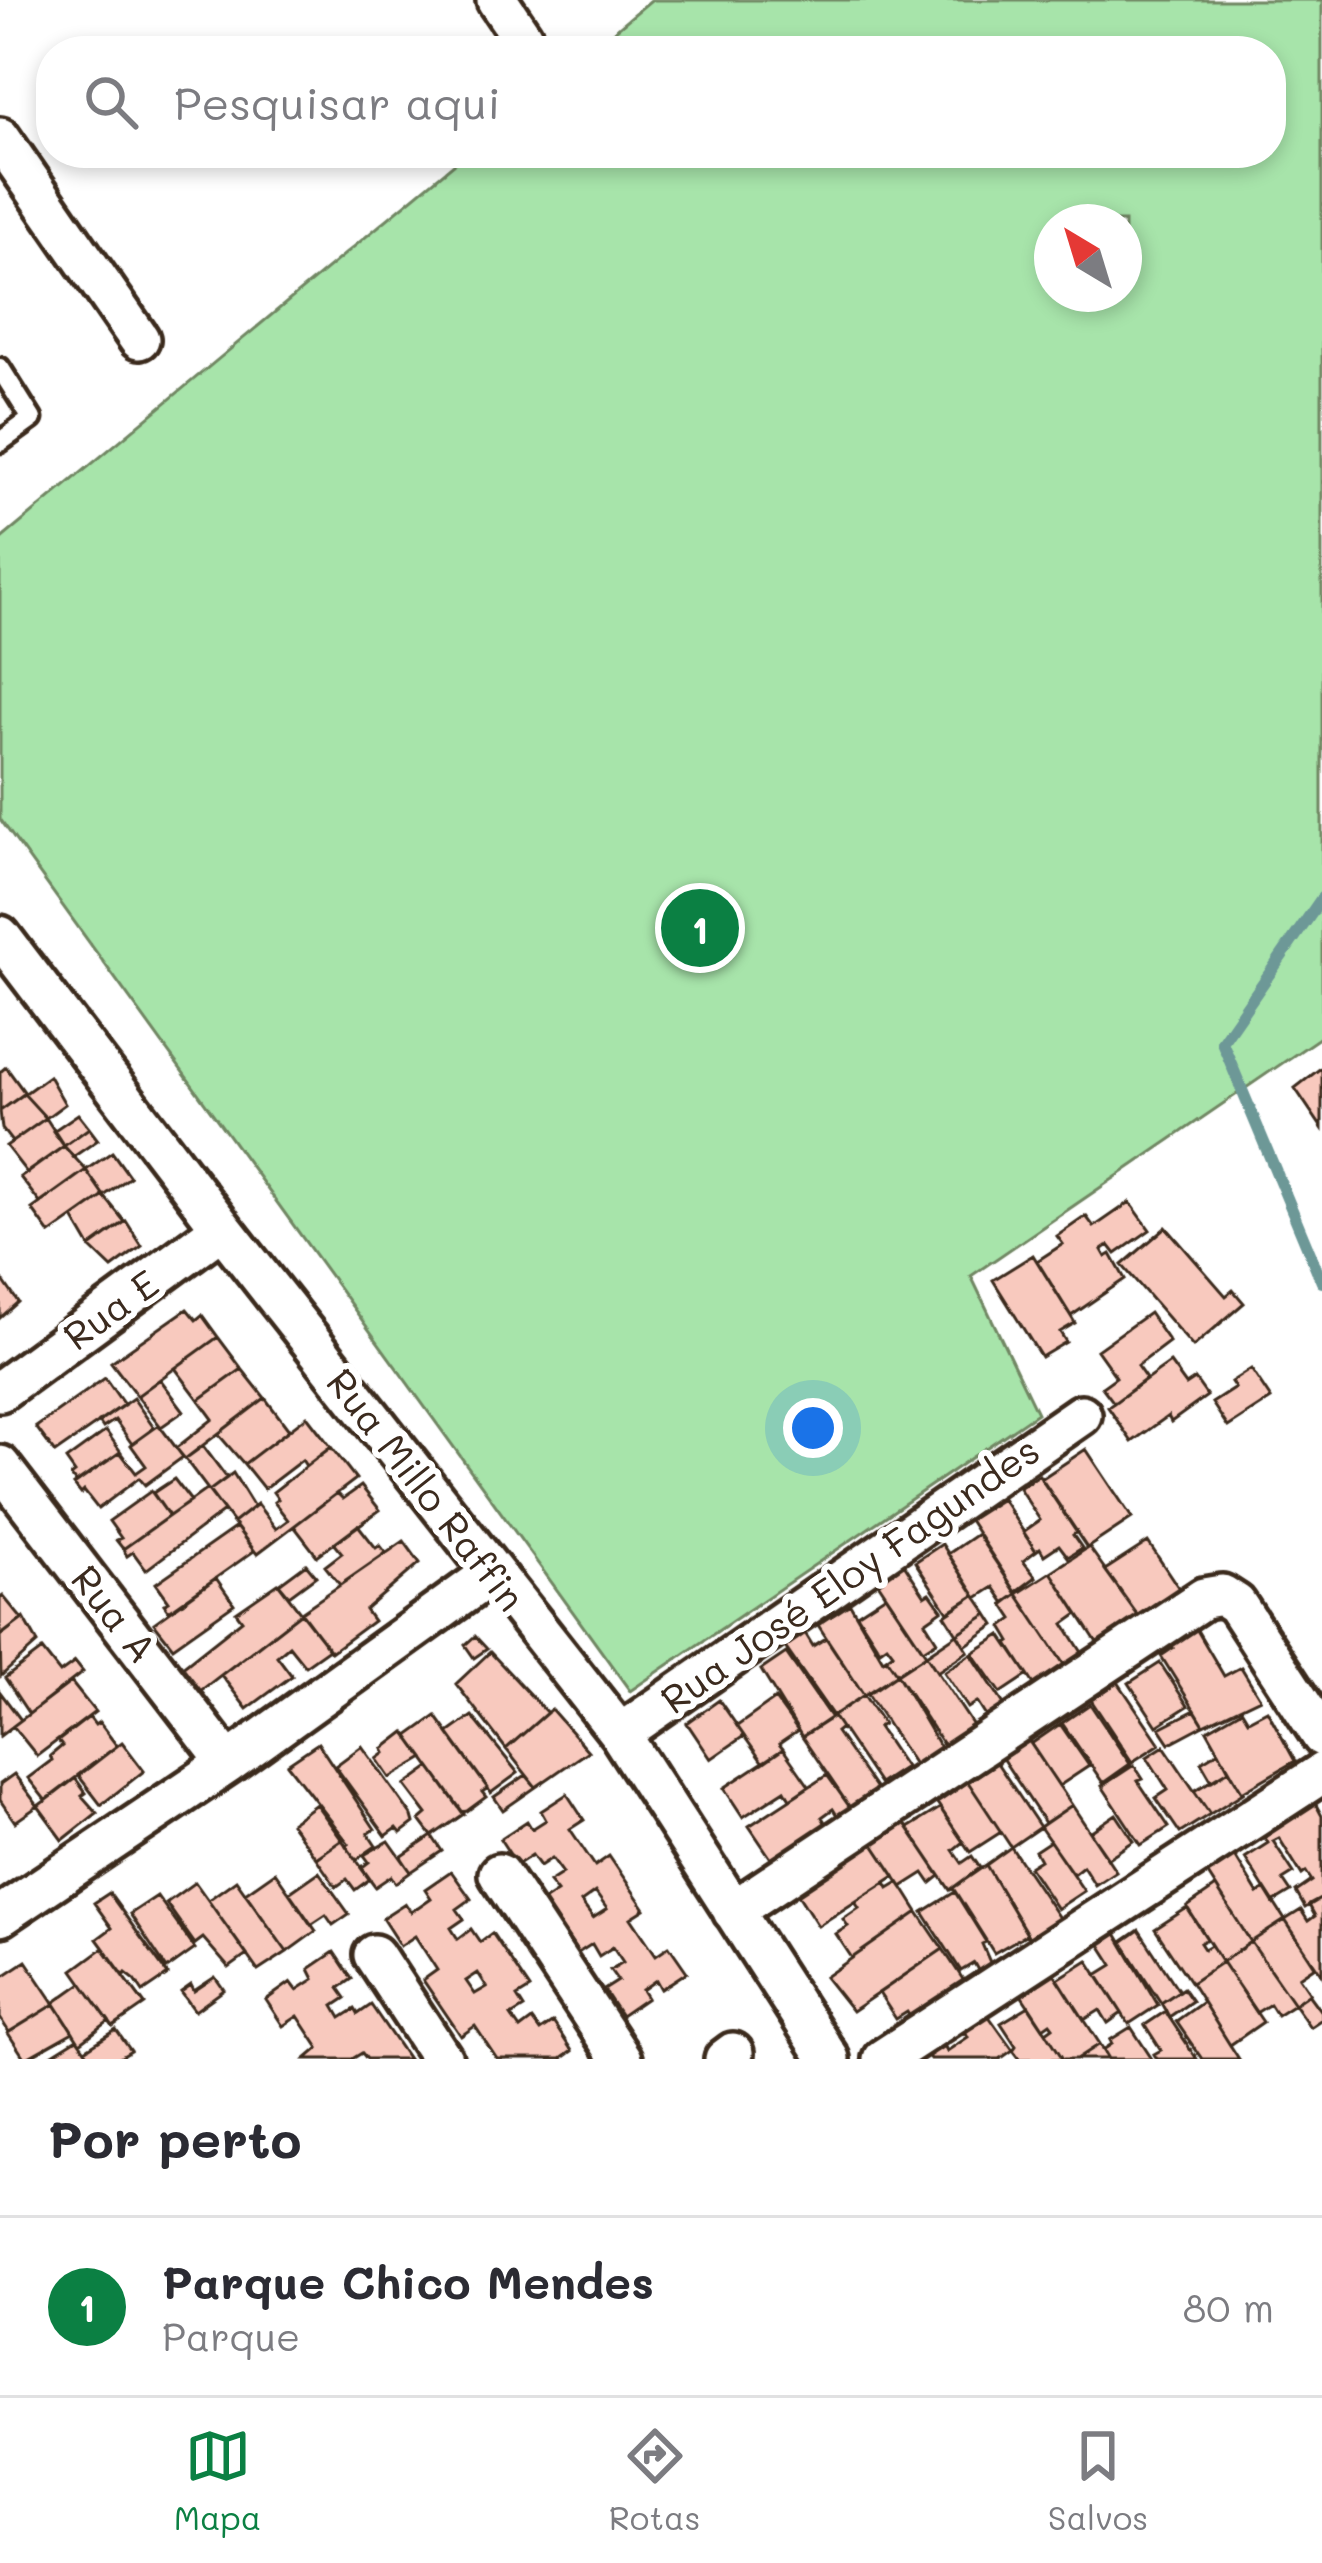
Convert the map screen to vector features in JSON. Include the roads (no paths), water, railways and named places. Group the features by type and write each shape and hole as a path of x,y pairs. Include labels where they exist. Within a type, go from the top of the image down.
{"street":[{"path":"497,0 521,36"},
{"path":"0,138 140,339"},
{"name":"Rua Millo Raffin","path":"0,936 222,1228 620,1734 829,2059"},
{"name":"Rua E","path":"0,1391 222,1228"},
{"name":"Rua José Eloy Fagundes","path":"620,1734 1081,1415"},
{"name":"Rua A","path":"0,1466 228,1762"},
{"path":"0,1916 228,1762 491,1574"},
{"path":"733,1911 1204,1598 1222,1595 1236,1604 1322,1736"},
{"path":"883,2059 1322,1773"},
{"path":"499,1874 621,2059"},
{"path":"374,1955 442,2059"}],"lane":[{"path":"0,368 32,419 0,442"}],"waterway":[{"path":"1322,898 1222,1042 1322,1282"}],"place":[{"name":"Parque Chico Mendes","path":"700,928"}]}
